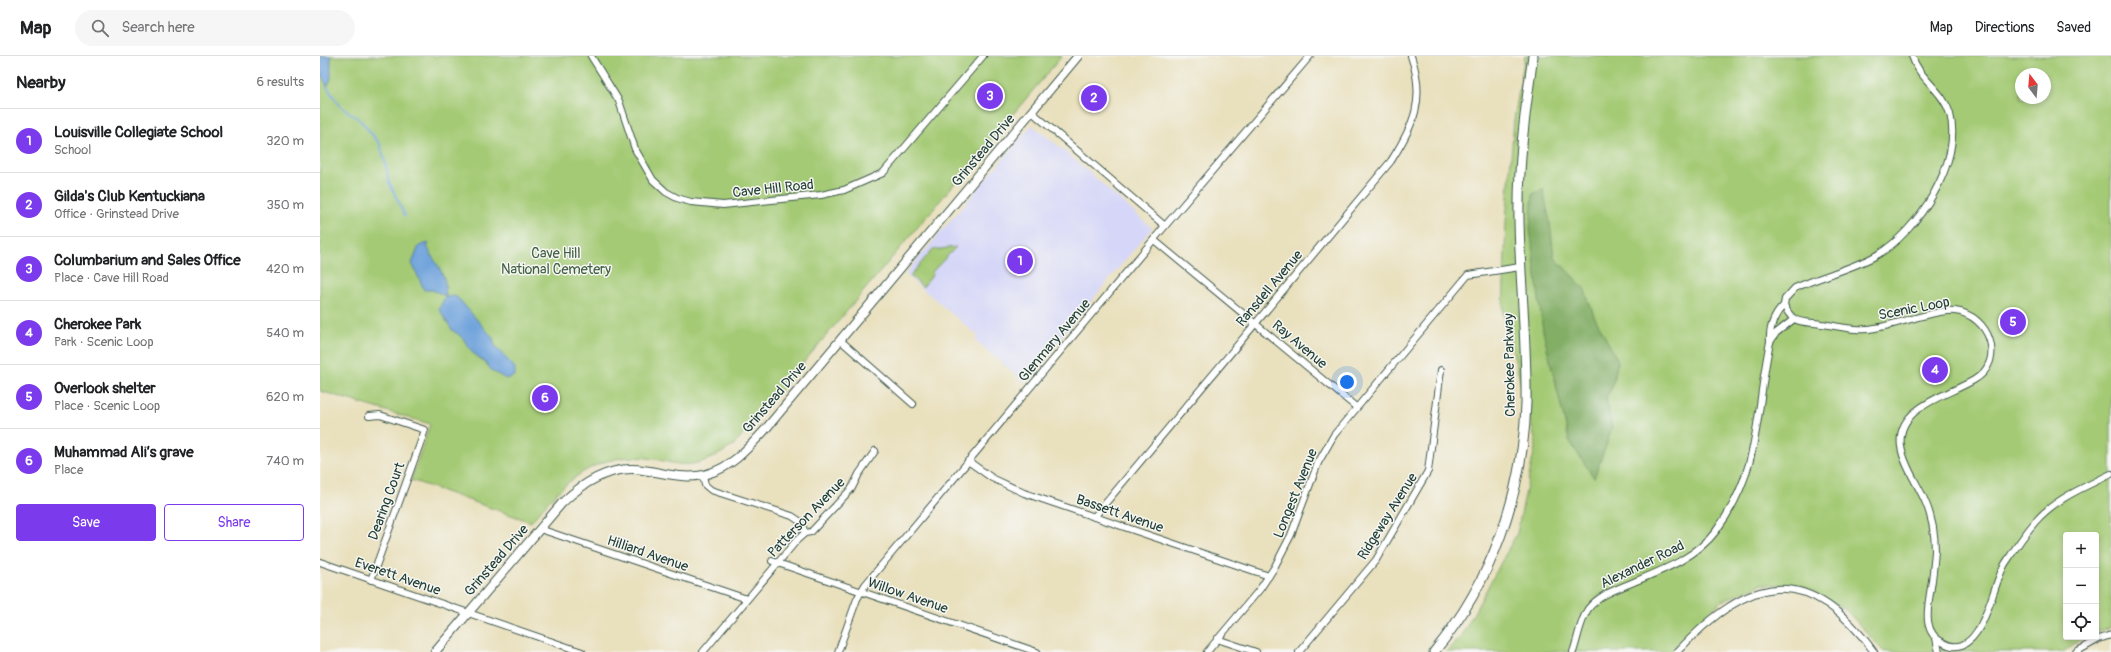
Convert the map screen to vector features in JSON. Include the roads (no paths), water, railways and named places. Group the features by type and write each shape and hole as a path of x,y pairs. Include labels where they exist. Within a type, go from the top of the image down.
{"main road":[{"name":"Grinstead Drive","path":"435,652 569,496 594,479 608,472 634,469 680,476 703,475 722,468 742,454 840,340 1078,56"},
{"name":"Cherokee Parkway","path":"1434,652 1462,615 1484,577 1506,521 1516,486 1522,455 1526,402 1520,267 1519,164 1533,56"}],"street":[{"name":"Cave Hill Road","path":"591,56 619,101 635,149 653,180 666,192 678,198 691,202 723,205 821,195 844,190 883,173 983,56"},
{"name":"Glenmary Avenue","path":"838,652 855,603 861,592 968,461 1310,56"},
{"name":"Ransdell Avenue","path":"1094,517 1360,199 1401,145 1412,124 1418,104 1418,83 1411,56"},
{"path":"1770,342 1776,333 1794,319 1784,304 1785,299 1795,288 1876,256 1898,240 1928,200 1945,171 1952,139 1950,113 1943,98 1916,67 1912,56"},
{"path":"1032,112 1165,226"},
{"name":"Ray Avenue","path":"1154,240 1356,407"},
{"name":"Longest Avenue","path":"1206,652 1269,576 1292,535 1318,463 1334,435 1356,407 1468,276 1520,267"},
{"name":"Alexander Road","path":"1573,652 1587,612 1595,601 1610,592 1687,557 1706,541 1721,523 1737,497 1752,455 1757,431 1770,342 1769,334 1777,312 1784,304"},
{"name":"Scenic Loop","path":"1794,319 1803,323 1866,329 1953,311 1974,318 1983,326 1988,335 1992,347 1991,354 1989,363 1981,375 1970,383 1928,403 1914,412 1906,424 1901,436 1903,459 1926,502 1934,529 1934,560 1927,616 1931,631 1936,638 1939,652"},
{"path":"840,340 913,404"},
{"name":"Ridgeway Avenue","path":"1299,652 1376,560 1428,471 1441,370"},
{"name":"Dearing Court","path":"369,416 380,416 425,430 371,580"},
{"name":"Patterson Avenue","path":"703,652 747,599 775,562 804,533 811,532 852,488 859,474 875,451"},
{"name":"Bassett Avenue","path":"968,461 1008,487 1269,576"},
{"path":"1959,652 1963,644 1984,620 1992,592 2004,565 2035,523 2061,498 2111,474"},
{"path":"703,475 706,485 711,490 792,516 801,522 804,533"},
{"name":"Hilliard Avenue","path":"540,529 747,599"},
{"name":"Everett Avenue","path":"320,562 582,652"},
{"name":"Willow Avenue","path":"775,562 1036,652"},
{"path":"1678,652 1713,617 1731,604 1754,593 1782,588 1796,590 1815,597 1844,616 1857,629 1871,651"},
{"path":"2076,652 2099,639 2111,635"},
{"path":"1936,638 1946,644 1958,646 1963,644"},
{"path":"1217,639 1256,652"}],"water":[{"path":"320,56 331,56 331,79 327,87 320,72"},
{"path":"428,243 429,245 427,246 444,278 446,297 454,296 458,298 493,338 495,346 515,368 515,376 506,379 492,371 486,363 473,353 462,337 452,330 439,309 445,297 444,295 432,290 424,290 412,263 419,246"}],"waterway":[{"path":"327,87 339,105 360,120 380,144 389,182 405,216"}],"place":[{"name":"Columbarium and Sales Office","path":"990,96"},
{"name":"Gilda's Club Kentuckiana","path":"1094,98"},
{"name":"Louisville Collegiate School","path":"1020,261"},
{"name":"Overlook shelter","path":"2013,322"},
{"name":"Cherokee Park","path":"1935,370"},
{"name":"Muhammad Ali’s grave","path":"545,398"}],"park label":[{"name":"Cave Hill National Cemetery","path":"556,262"}]}
